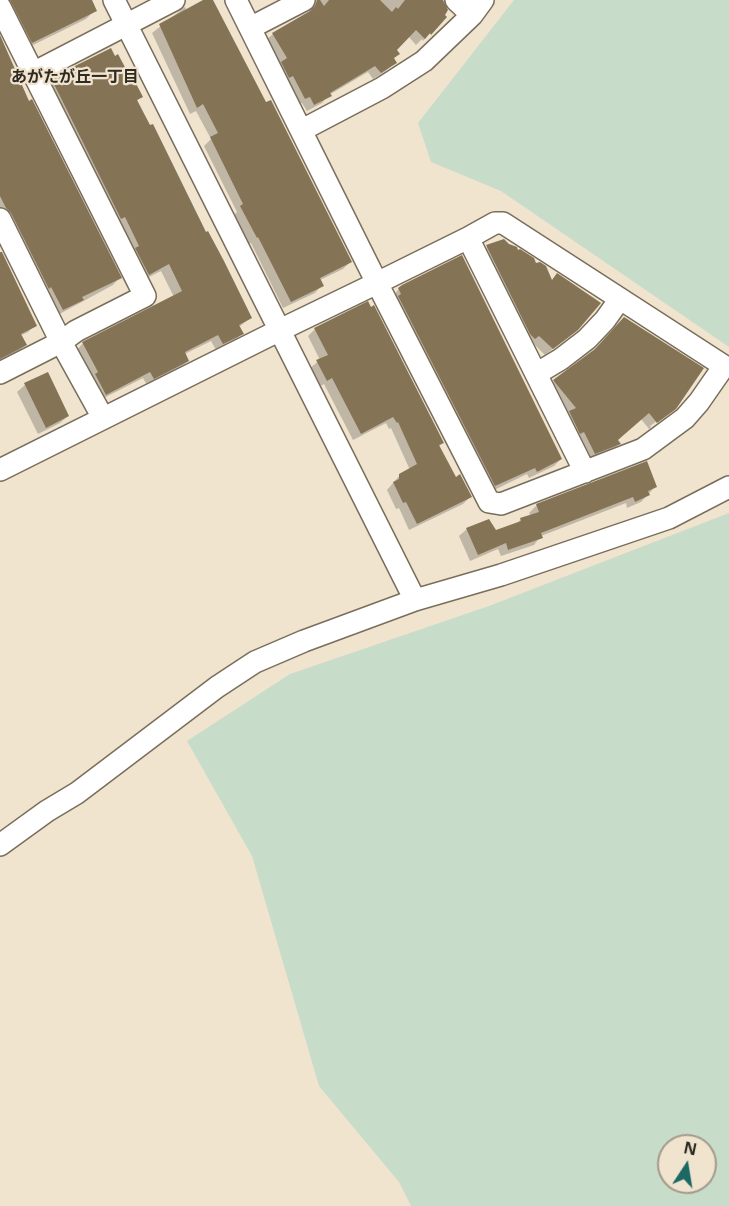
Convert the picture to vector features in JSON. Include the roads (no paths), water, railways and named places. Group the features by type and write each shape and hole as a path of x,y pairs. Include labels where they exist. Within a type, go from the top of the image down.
{"street":[{"path":"114,0 415,600"},
{"path":"33,73 174,0"},
{"path":"0,470 280,330 377,283 495,224 503,223 724,366 685,418 643,448 501,504 489,502 377,283 236,0"},
{"path":"250,28 304,0"},
{"path":"302,130 381,88 424,61 478,7 456,0"},
{"path":"0,7 144,296 0,373"},
{"path":"0,219 61,342 103,418"},
{"path":"468,238 585,472"},
{"path":"536,374 587,339 620,299"},
{"path":"0,845 47,811 77,793 217,687 255,662 304,641 415,600 501,575 669,518 729,487"}],"district":[{"name":"あがたが丘一丁目","path":"75,77"}]}
